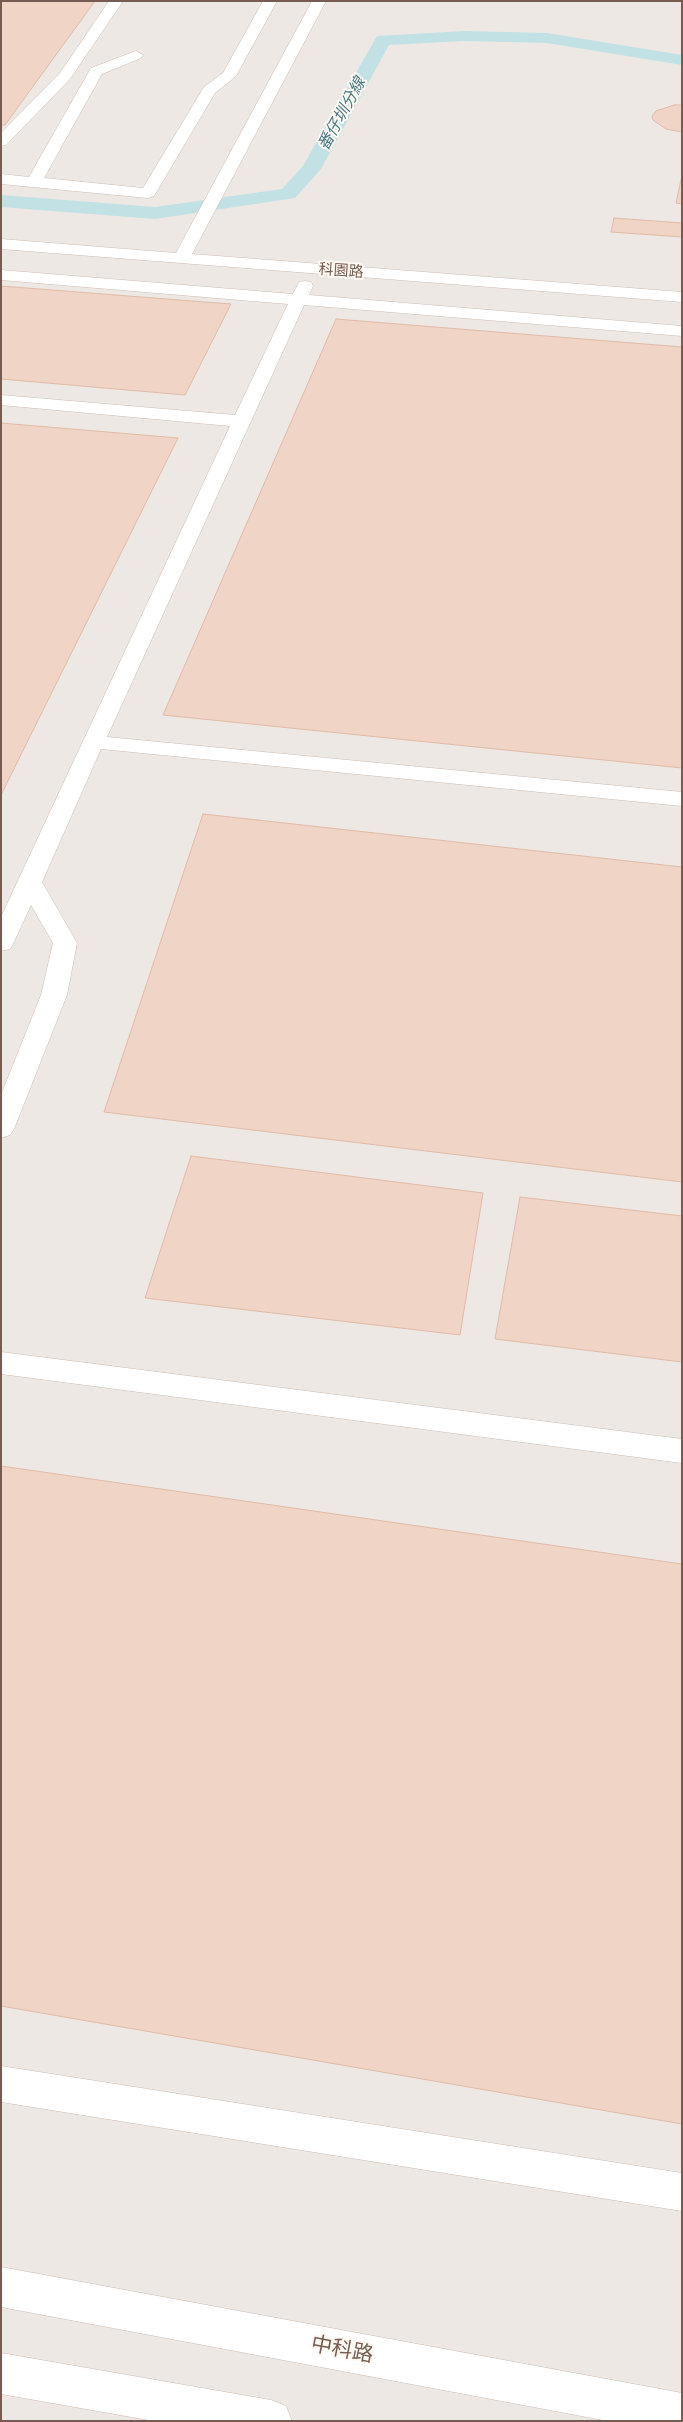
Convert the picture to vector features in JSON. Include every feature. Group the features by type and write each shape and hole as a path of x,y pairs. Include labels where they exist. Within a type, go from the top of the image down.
{"street":[{"path":"1,142 65,76 116,1"},
{"path":"1,179 148,192 209,90 228,76 270,1"},
{"path":"185,251 319,1"},
{"path":"34,182 96,71 136,55"},
{"name":"科園路","path":"1,231 185,251 682,297"},
{"name":"科園路","path":"1,244 185,251"},
{"path":"1,944 241,421 317,263"},
{"name":"科園路","path":"317,263 682,283"},
{"path":"1,275 682,331"},
{"path":"1,400 241,421"},
{"path":"94,742 682,799"},
{"path":"1,1129 54,995 65,943 30,882"},
{"path":"1,1363 682,1451"},
{"path":"1,2084 682,2192"},
{"name":"中科路","path":"1,2287 682,2414"},
{"path":"1,2373 271,2421"}],"shaded area":[{"path":"1,1 682,1 682,2421 1,2421"}],"building":[{"path":"1,1 95,1 5,125 1,125"},
{"path":"674,105 682,105 682,132 666,129 653,120 652,116 656,111"},
{"path":"682,175 682,204 676,203"},
{"path":"614,218 682,223 682,237 611,232"},
{"path":"1,286 231,304 185,395 1,379"},
{"path":"336,319 682,347 682,768 163,715"},
{"path":"1,423 178,438 1,795"},
{"path":"203,814 682,867 682,1182 104,1112"},
{"path":"191,1156 483,1193 460,1335 145,1298"},
{"path":"520,1197 682,1216 682,1362 495,1339"},
{"path":"1,1466 682,1564 682,2124 1,2006"}],"waterway":[{"name":"番仔圳分線","path":"1,201 155,213 288,194 311,169 383,40 464,36 547,38 682,60"}]}
